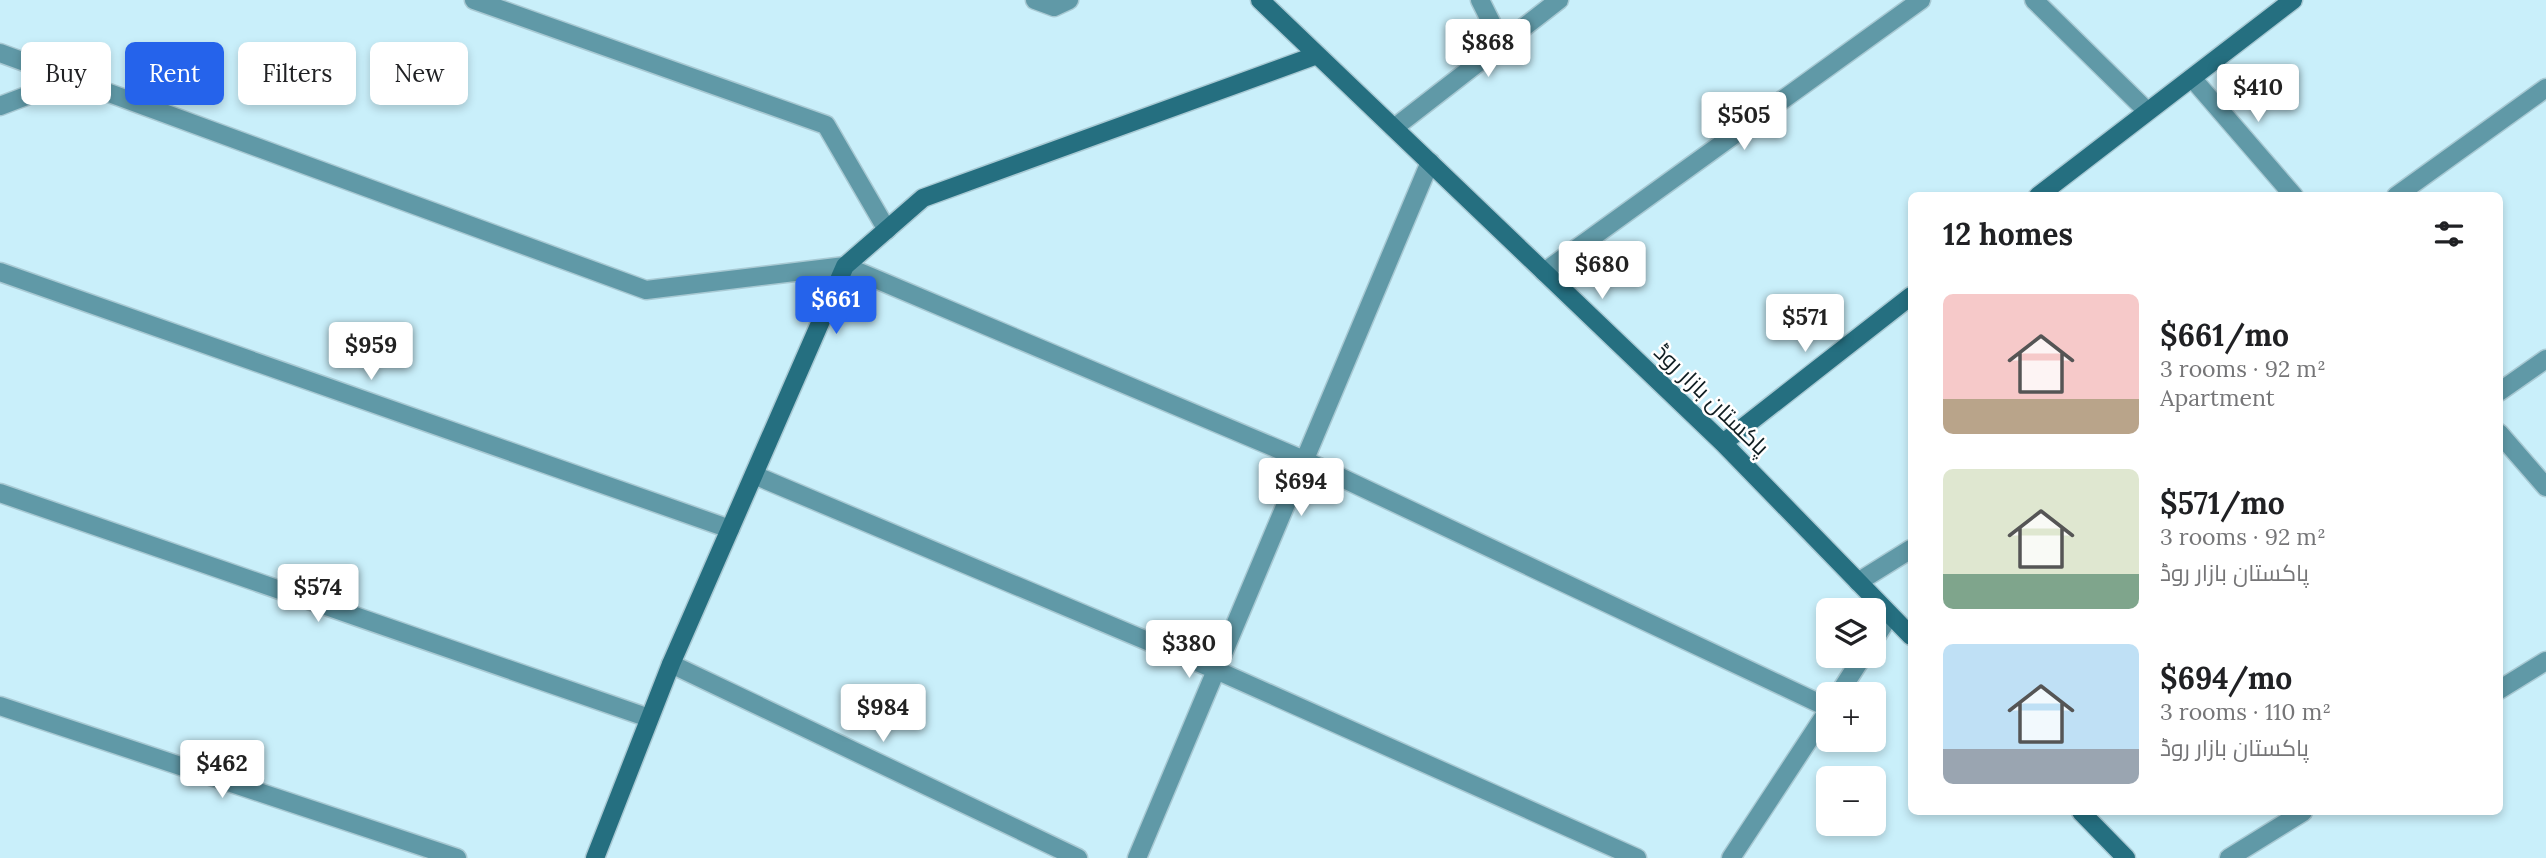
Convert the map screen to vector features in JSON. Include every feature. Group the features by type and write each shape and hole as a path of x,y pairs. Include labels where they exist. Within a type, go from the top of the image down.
{"street":[{"path":"474,0 826,125 887,230"},
{"path":"1035,0 1054,7 1069,0"},
{"name":"پاکستان بازار روڈ","path":"1260,0 1723,443 1908,633"},
{"path":"1480,0 1502,44"},
{"path":"1394,128 1559,0"},
{"path":"1544,272 1921,0"},
{"path":"2034,0 2147,111"},
{"path":"2043,192 2293,0"},
{"path":"0,53 21,61"},
{"path":"595,858 671,664 845,266 923,198 1317,55"},
{"path":"2192,78 2291,192"},
{"path":"2402,192 2546,88"},
{"path":"111,94 646,290 845,266 1304,460 1816,703"},
{"path":"0,106 21,98"},
{"path":"1137,858 1430,162"},
{"path":"0,272 730,529"},
{"path":"1723,443 1908,298"},
{"path":"2503,389 2546,359"},
{"path":"2503,444 2546,487"},
{"path":"754,475 1216,670 1637,858"},
{"path":"0,493 649,718"},
{"path":"1858,582 1908,551"},
{"path":"1886,621 1890,615"},
{"path":"2503,688 2546,661"},
{"path":"671,664 1078,858"},
{"path":"0,706 457,858"},
{"path":"1731,858 1816,729"},
{"path":"2084,815 2126,858"},
{"path":"2229,858 2298,815"}]}
